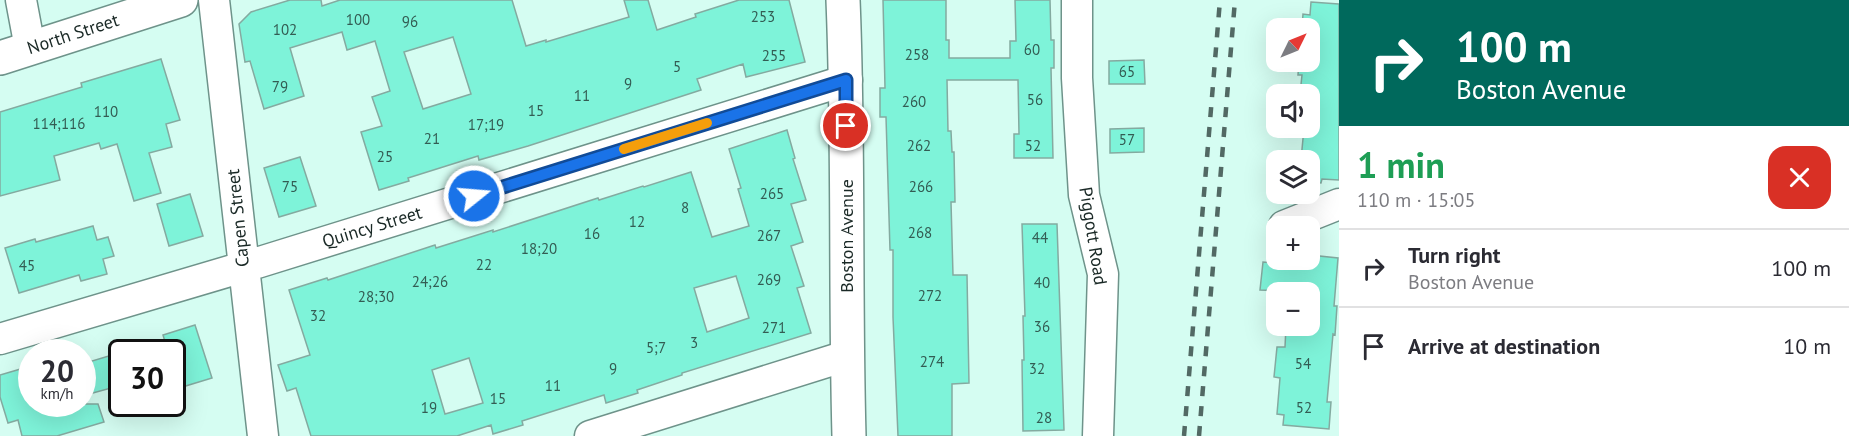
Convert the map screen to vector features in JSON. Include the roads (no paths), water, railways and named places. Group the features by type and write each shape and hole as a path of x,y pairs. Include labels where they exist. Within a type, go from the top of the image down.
{"main road":[{"name":"North Street","path":"15,53 181,0"},
{"name":"Boston Avenue","path":"843,0 846,80 846,356 849,436"}],"street":[{"path":"15,53 21,0"},
{"name":"Capen Street","path":"214,0 263,436"},
{"name":"Piggott Road","path":"1077,0 1077,78 1084,195 1102,274 1098,436"},
{"name":"Quincy Street","path":"0,339 244,267 846,80"},
{"path":"1310,216 1339,204"},
{"path":"590,436 846,356"}],"railway":[{"path":"1184,436 1220,0"},
{"path":"1199,436 1235,0"}]}
